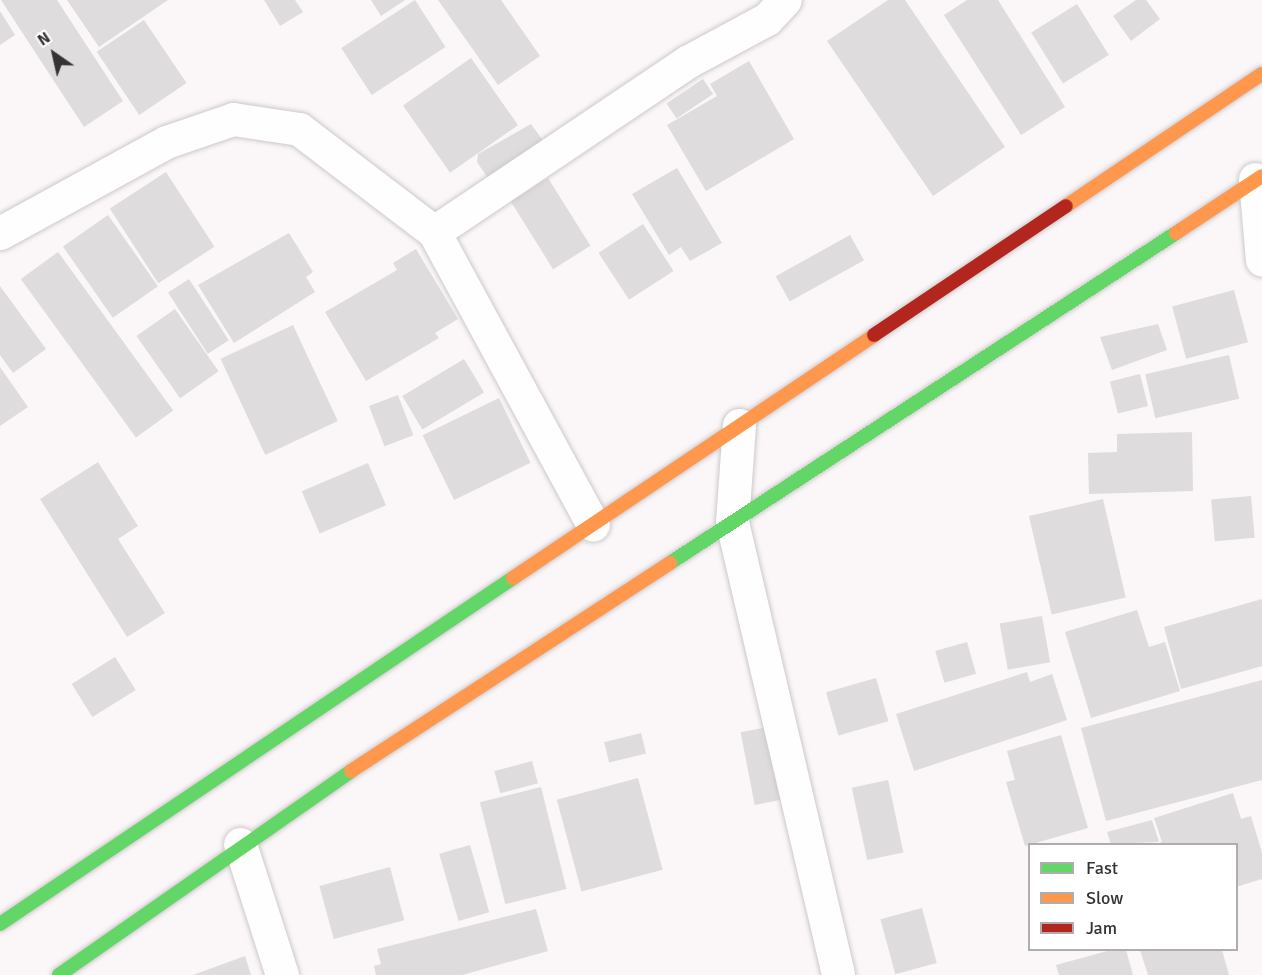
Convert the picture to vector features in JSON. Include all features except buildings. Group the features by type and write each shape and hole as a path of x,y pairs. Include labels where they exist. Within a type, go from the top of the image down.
{"street":[{"path":"434,232 687,62 767,19 785,0"},
{"path":"0,924 1262,74"},
{"path":"0,233 166,142 233,119 299,129 434,232 592,525"},
{"path":"1259,178 1262,260"},
{"path":"59,975 240,844 1259,178"},
{"path":"739,425 732,522 838,975"},
{"path":"240,844 282,975"}],"traffic: fast":[{"path":"670,563 1176,233"},
{"path":"0,924 513,578"},
{"path":"59,975 351,771"}],"traffic: slow":[{"path":"1066,206 1262,74"},
{"path":"1176,233 1262,176"},
{"path":"513,578 874,335"},
{"path":"351,771 670,563"}],"traffic: jam":[{"path":"874,335 1066,206"}]}
